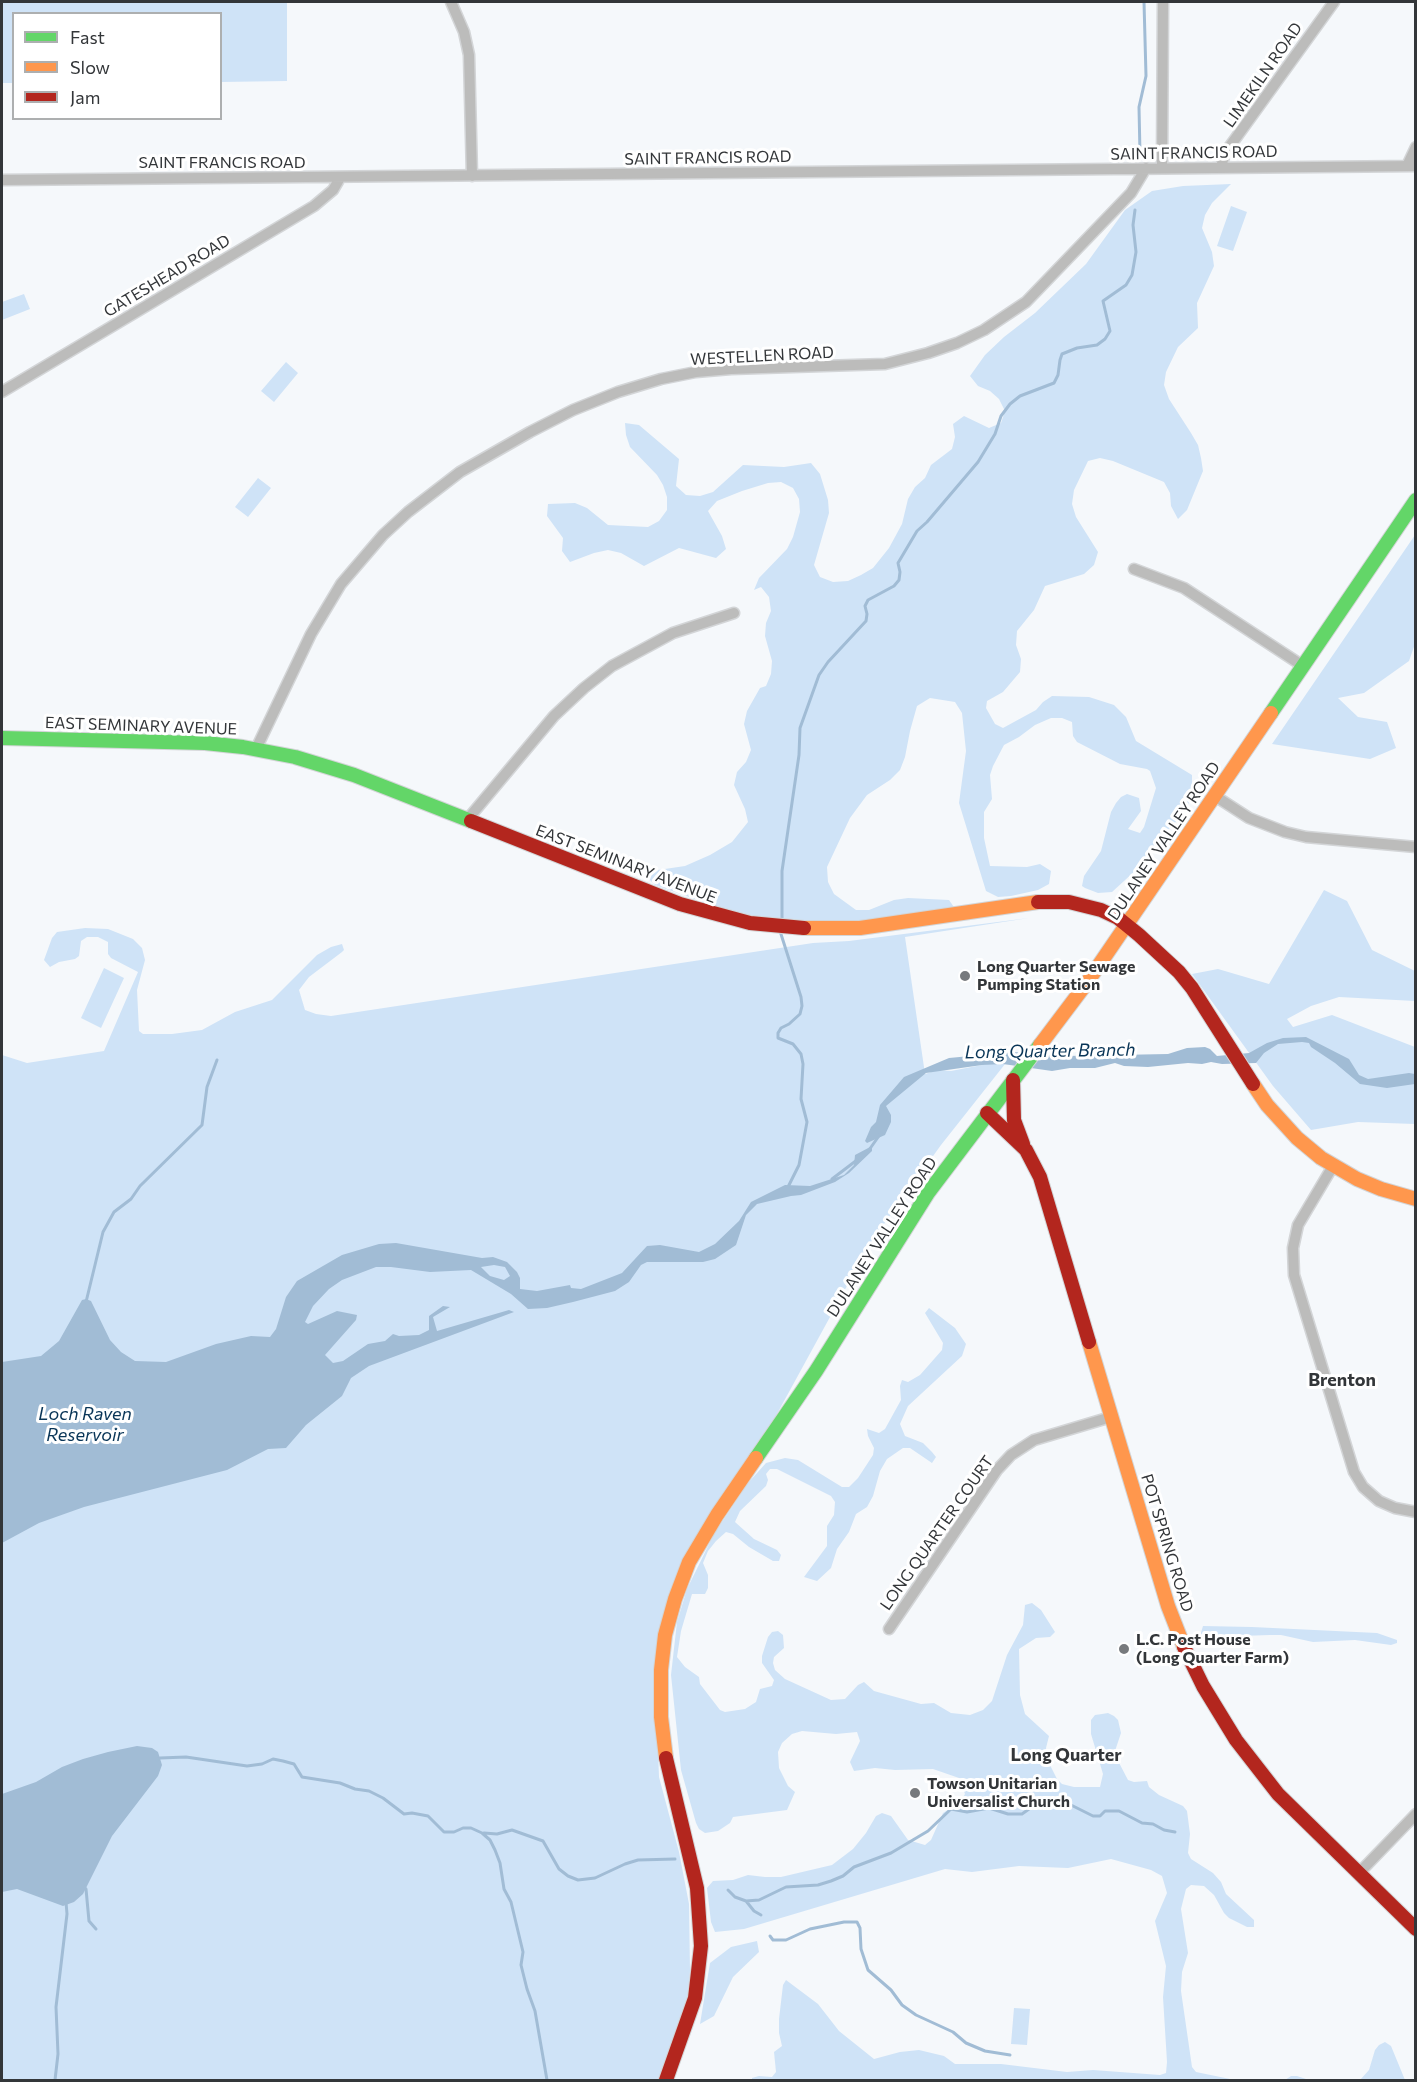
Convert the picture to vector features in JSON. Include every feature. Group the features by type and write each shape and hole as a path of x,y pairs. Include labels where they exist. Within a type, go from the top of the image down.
{"street":[{"path":"451,2 464,32 469,54 472,176"},
{"path":"1162,168 1163,2"},
{"name":"LIMEKILN ROAD","path":"1221,167 1226,153 1334,2"},
{"path":"1411,166 1416,147"},
{"name":"SAINT FRANCIS ROAD","path":"2,180 1411,166"},
{"name":"WESTELLEN ROAD","path":"256,749 310,634 341,584 401,518 460,472 573,410 618,392 661,380 696,372 731,369 885,364 957,343 984,330 1026,302 1131,193 1146,168"},
{"name":"GATESHEAD ROAD","path":"2,392 315,207 333,190 340,178"},
{"name":"DULANEY VALLEY ROAD","path":"666,2080 695,1998 701,1946 697,1888 668,1768 661,1717 662,1660 668,1622 689,1562 713,1521 816,1371 906,1225 987,1113 1038,1049 1127,925 1416,500"},
{"path":"1134,569 1184,588 1303,666"},
{"path":"467,820 554,716 612,666 673,633 734,613"},
{"name":"EAST SEMINARY AVENUE","path":"2,738 205,743 256,749 301,758 336,769 694,909 736,920 781,927 860,928 1052,901 1101,910 1127,925 1150,943 1179,972 1192,988 1267,1106 1286,1128 1333,1166 1381,1189 1416,1199"},
{"path":"1215,796 1249,818 1285,832 1306,837 1416,847"},
{"path":"1013,1080 1014,1120 1026,1150"},
{"name":"POT SPRING ROAD","path":"987,1113 1026,1150 1043,1186 1168,1606 1182,1643 1203,1686 1226,1725 1291,1808 1416,1929"},
{"path":"1333,1166 1298,1225 1293,1248 1294,1275 1353,1472 1363,1487 1379,1501 1395,1508 1416,1512"},
{"name":"LONG QUARTER COURT","path":"889,1629 997,1470 1011,1455 1034,1440 1111,1417"},
{"path":"1358,1874 1416,1814"}],"shaded area":[{"path":"2,2 287,2 287,81 222,82 222,12 12,12 12,83 2,83"},
{"path":"1231,184 1212,203 1205,215 1202,228 1212,252 1214,266 1197,303 1198,328 1178,347 1166,372 1164,385 1169,399 1198,445 1201,458 1203,471 1187,510 1178,519 1171,506 1170,493 1164,482 1113,461 1100,458 1088,461 1074,490 1072,504 1076,517 1098,552 1094,565 1084,574 1045,586 1034,610 1017,631 1016,645 1021,659 1020,672 1003,692 987,701 986,708 995,724 1003,728 1036,710 1052,696 1089,697 1114,705 1126,717 1136,741 1192,775 1192,788 1187,810 1136,870 1112,892 1098,893 1085,888 1082,886 1084,876 1101,851 1111,812 1116,803 1127,794 1139,798 1141,811 1128,829 1140,833 1156,788 1150,771 1147,769 1120,764 1077,742 1073,736 1072,722 1062,718 1051,718 1035,725 1004,745 993,766 990,775 992,799 984,812 984,838 990,866 1027,867 1040,864 1051,871 1049,884 1038,890 998,897 986,891 959,803 966,751 962,713 955,702 930,698 917,706 900,770 890,780 867,795 850,818 827,867 828,882 834,894 856,910 869,910 894,900 908,898 949,900 956,910 847,923 781,922 729,911 655,885 646,876 658,870 685,866 710,855 732,842 748,822 734,785 737,772 746,762 751,750 744,724 747,711 760,688 766,686 771,674 772,661 765,636 766,623 771,611 769,597 761,587 754,590 759,578 787,549 793,537 800,512 799,499 793,488 781,482 768,483 717,501 708,511 722,536 726,549 716,558 679,548 644,566 621,553 608,550 570,562 562,551 563,538 547,516 548,504 575,503 587,508 608,525 648,527 659,521 667,510 667,497 663,485 657,475 630,447 625,423 639,425 679,459 676,486 686,495 700,496 713,492 743,465 784,467 811,463 820,474 828,500 829,513 814,565 820,577 833,582 848,581 861,575 873,568 889,548 902,524 908,499 915,487 925,478 931,465 952,449 955,437 953,424 964,416 989,428 1001,423 1005,411 999,399 990,391 978,386 970,376 985,355 1035,313 1086,264 1125,210 1152,191 1183,186"},
{"path":"1231,206 1247,212 1233,251 1217,246"},
{"path":"24,294 30,309 2,320 2,302"},
{"path":"286,362 298,373 274,402 261,391"},
{"path":"258,478 271,488 248,517 235,507"},
{"path":"1415,535 1416,641 1409,661 1364,693 1338,698 1358,717 1387,722 1396,748 1370,759 1272,744"},
{"path":"1324,890 1347,901 1372,950 1415,971 1415,1001 1339,997 1311,1006 1287,1019 1293,1027 1332,1015 1415,1047 1415,1124 1358,1122 1311,1130 1273,1086 1192,974 1218,969 1269,984"},
{"path":"1029,918 905,937 925,1074 937,1070 951,1071 1009,1059 941,1145 871,1242 766,1434 671,1589 658,1750 659,1777 679,1852 689,1904 690,1971 688,1997 659,2080 2,2080 2,1055 27,1063 104,1051 138,972 111,958 108,954 108,942 98,937 87,937 81,941 79,956 75,959 59,962 50,967 44,960 52,938 57,932 85,928 108,929 133,939 142,948 145,960 137,990 139,1031 143,1034 172,1034 202,1030 235,1012 272,1000 317,955 342,944 344,950 309,977 299,990 305,1010 331,1016 813,943 849,941"},
{"path":"104,968 124,978 101,1028 81,1018"},
{"path":"929,1308 955,1328 966,1344 962,1356 908,1406 900,1424 905,1436 923,1443 932,1452 936,1457 932,1463 910,1448 903,1448 887,1459 880,1471 873,1496 867,1507 856,1514 849,1532 837,1549 831,1568 817,1581 804,1577 827,1546 827,1526 834,1515 835,1502 831,1496 777,1469 770,1469 766,1474 768,1480 766,1486 740,1511 735,1522 754,1539 777,1550 781,1555 779,1561 773,1561 749,1547 733,1534 726,1532 716,1541 708,1551 703,1563 708,1575 708,1588 705,1594 692,1594 681,1631 677,1657 685,1667 699,1677 700,1684 720,1710 725,1712 745,1709 756,1702 760,1689 772,1686 774,1680 762,1663 762,1656 768,1637 772,1632 778,1631 783,1635 784,1648 774,1657 775,1670 785,1679 831,1700 845,1699 864,1682 874,1691 921,1704 934,1703 951,1713 970,1715 983,1710 992,1701 1007,1655 1023,1625 1025,1605 1032,1603 1041,1610 1055,1632 1050,1637 1036,1638 1019,1649 1020,1695 1025,1714 1049,1736 1046,1748 1048,1761 1057,1779 1062,1784 1074,1787 1100,1787 1103,1774 1091,1734 1091,1720 1095,1715 1108,1713 1114,1716 1118,1720 1121,1733 1115,1751 1116,1757 1128,1780 1147,1781 1149,1787 1159,1795 1183,1806 1187,1811 1190,1834 1188,1853 1191,1859 1213,1873 1221,1882 1226,1894 1254,1920 1254,1927 1247,1927 1229,1918 1214,1895 1204,1886 1191,1885 1186,1889 1181,1909 1188,1953 1182,1972 1181,1991 1192,2067 1196,2072 1235,2080 752,2080 759,2076 772,2077 776,2072 774,2052 782,2046 779,2019 783,1985 786,1980 818,2004 839,2031 874,2059 919,2050 944,2056 955,2064 1001,2064 1067,2072 1093,2070 1160,2075 1166,2073 1163,1997 1166,1966 1155,1921 1167,1893 1162,1876 1151,1870 1111,1859 1068,1868 1019,1866 972,1872 945,1869 744,1929 715,1932 711,1922 707,1888 713,1881 733,1880 748,1875 781,1877 832,1865 853,1849 876,1816 882,1813 891,1816 908,1840 925,1845 931,1840 943,1813 960,1802 965,1794 959,1778 933,1769 875,1768 854,1771 850,1762 860,1741 857,1732 836,1734 802,1731 792,1734 782,1743 778,1752 779,1768 788,1786 795,1792 787,1810 733,1817 730,1823 718,1831 705,1833 696,1823 681,1770 671,1675 677,1622 687,1589 714,1534 748,1483 766,1463 785,1458 798,1460 842,1487 849,1487 873,1455 874,1448 867,1429 879,1433 885,1429 901,1400 902,1380 908,1382 920,1375 942,1350 943,1343 925,1313"},
{"path":"1203,1626 1377,1633 1397,1640 1397,1643 1391,1645 1355,1640 1313,1642 1281,1635 1240,1636 1204,1642 1199,1639"},
{"path":"757,1941 759,1952 733,1977 714,2016 700,2024 710,1963 731,1947"},
{"path":"1014,2008 1030,2009 1027,2045 1011,2044"},
{"path":"1385,2042 1391,2046 1405,2080 1360,2080 1369,2070 1375,2050"},
{"path":"1291,2076 1297,2076 1309,2080 1285,2080"}],"water":[{"path":"1306,1037 1349,1059 1359,1075 1368,1079 1409,1073 1415,1074 1415,1084 1387,1088 1360,1084 1311,1047 1309,1043 1302,1042 1278,1044 1264,1053 1256,1063 1211,1062 1148,1067 1124,1066 1115,1063 1095,1068 1052,1071 1003,1064 982,1065 926,1073 886,1106 891,1115 891,1122 885,1135 867,1143 865,1141 871,1127 876,1122 880,1105 904,1077 949,1058 1013,1052 1066,1056 1168,1054 1187,1048 1205,1047 1217,1056 1249,1053 1267,1043 1283,1038"},
{"name":"Loch Raven Reservoir","path":"872,1146 872,1151 849,1173 835,1182 801,1195 757,1204 746,1215 736,1245 715,1259 703,1262 647,1262 641,1265 629,1282 615,1291 573,1302 547,1308 528,1309 511,1294 471,1270 430,1272 376,1267 342,1280 329,1289 313,1306 305,1322 308,1324 337,1311 357,1315 356,1320 325,1355 333,1363 343,1361 368,1344 385,1341 393,1334 419,1335 429,1330 429,1316 443,1306 450,1307 433,1317 437,1331 509,1310 514,1312 369,1366 351,1378 342,1396 306,1425 286,1448 268,1449 227,1470 84,1507 39,1523 2,1543 2,1362 41,1356 59,1341 82,1300 91,1301 110,1340 121,1352 135,1361 166,1362 216,1344 251,1336 270,1337 276,1329 286,1297 297,1281 342,1255 379,1244 396,1243 482,1258 493,1257 507,1262 517,1272 520,1278 520,1289 537,1291 570,1285 571,1288 581,1289 622,1273 647,1246 660,1245 699,1252 715,1244 739,1221 751,1202 785,1185 810,1186 844,1175 854,1165 855,1155","holes":["494,1265 505,1267 510,1276 504,1280 490,1276 481,1267"]},
{"path":"137,1746 152,1748 158,1752 162,1765 158,1776 112,1836 83,1894 74,1902 63,1906 17,1889 2,1892 2,1794 36,1782 62,1767 83,1759"}],"waterway":[{"path":"1140,154 1139,107 1146,76 1144,2"},
{"path":"782,922 782,871 799,755 800,728 819,675 866,621 865,606 868,600 894,586 899,580 898,563 917,531 978,462 995,434 1001,416 1010,404 1020,396 1054,383 1062,354 1077,348 1097,345 1105,339 1110,331 1103,301 1126,285 1132,275 1136,252 1133,225 1135,210"},
{"path":"780,931 802,1006 800,1014 781,1028 778,1038 793,1044 801,1054 803,1064 801,1099 807,1122 799,1165 788,1187"},
{"path":"86,1302 103,1232 114,1212 131,1199 140,1186 202,1125 207,1087 217,1060"},
{"name":"Long Quarter Branch","path":"869,1150 881,1133"},
{"name":"Long Quarter Branch","path":"832,1179 857,1160"},
{"path":"157,1760 186,1757 247,1766 262,1764 273,1759 283,1761 294,1764 302,1777 340,1783 369,1791 383,1798 404,1814 428,1816 444,1832 471,1828 482,1833 490,1840 495,1850 500,1863 504,1889 511,1902 523,1952 521,1965 535,2011 547,2080"},
{"path":"728,1890 735,1897 746,1901 759,1900 786,1887 818,1885 831,1881 843,1876 854,1867 891,1853 928,1831 951,1809 967,1812 989,1808 1008,1814 1022,1814 1036,1804 1058,1806 1069,1804 1093,1816 1100,1816 1105,1811 1119,1811 1142,1823 1153,1824 1164,1830 1175,1832"},
{"path":"484,1833 497,1834 512,1830 543,1841 559,1869 578,1880 595,1878 638,1860 675,1859"},
{"path":"84,1887 89,1921 96,1929"},
{"path":"746,1901 754,1911 761,1915"},
{"path":"55,2080 58,2054 56,2007 67,1914 66,1902"},
{"path":"770,1936 773,1940 786,1940 810,1929 844,1922 857,1922 860,1928 861,1949 868,1970 891,1990 902,2005 916,2015 953,2032 966,2043 985,2051 1010,2055"}],"traffic: fast":[{"path":"1271,713 1416,500"},
{"path":"2,738 205,743 243,747 295,757 354,775 471,821"},
{"path":"756,1458 816,1371 928,1193 1040,1045"}],"traffic: slow":[{"path":"1040,1045 1086,984 1271,713"},
{"path":"804,928 860,928 1038,902"},
{"path":"1253,1084 1267,1105 1297,1138 1321,1158 1357,1179 1416,1199"},
{"path":"1089,1342 1168,1606 1184,1647"},
{"path":"666,1758 661,1717 661,1670 665,1635 675,1599 689,1562 717,1515 756,1458"}],"traffic: jam":[{"path":"471,821 680,904 750,923 804,928"},
{"path":"1038,902 1069,902 1101,910 1118,918 1139,935 1179,972 1192,988 1253,1084"},
{"path":"1013,1080 1014,1120 1023,1144"},
{"path":"987,1113 1026,1150 1040,1177 1089,1342"},
{"path":"1184,1647 1203,1686 1236,1740 1278,1794 1416,1929"},
{"path":"666,1758 697,1888 701,1946 695,1998 666,2080"}],"place":[{"name":"Long Quarter Sewage Pumping Station","path":"965,976"},
{"name":"L.C. Post House (Long Quarter Farm)","path":"1124,1649"},
{"name":"Towson Unitarian Universalist Church","path":"915,1793"}],"district":[{"name":"Brenton","path":"1342,1380"},
{"name":"Long Quarter","path":"1066,1755"}]}
